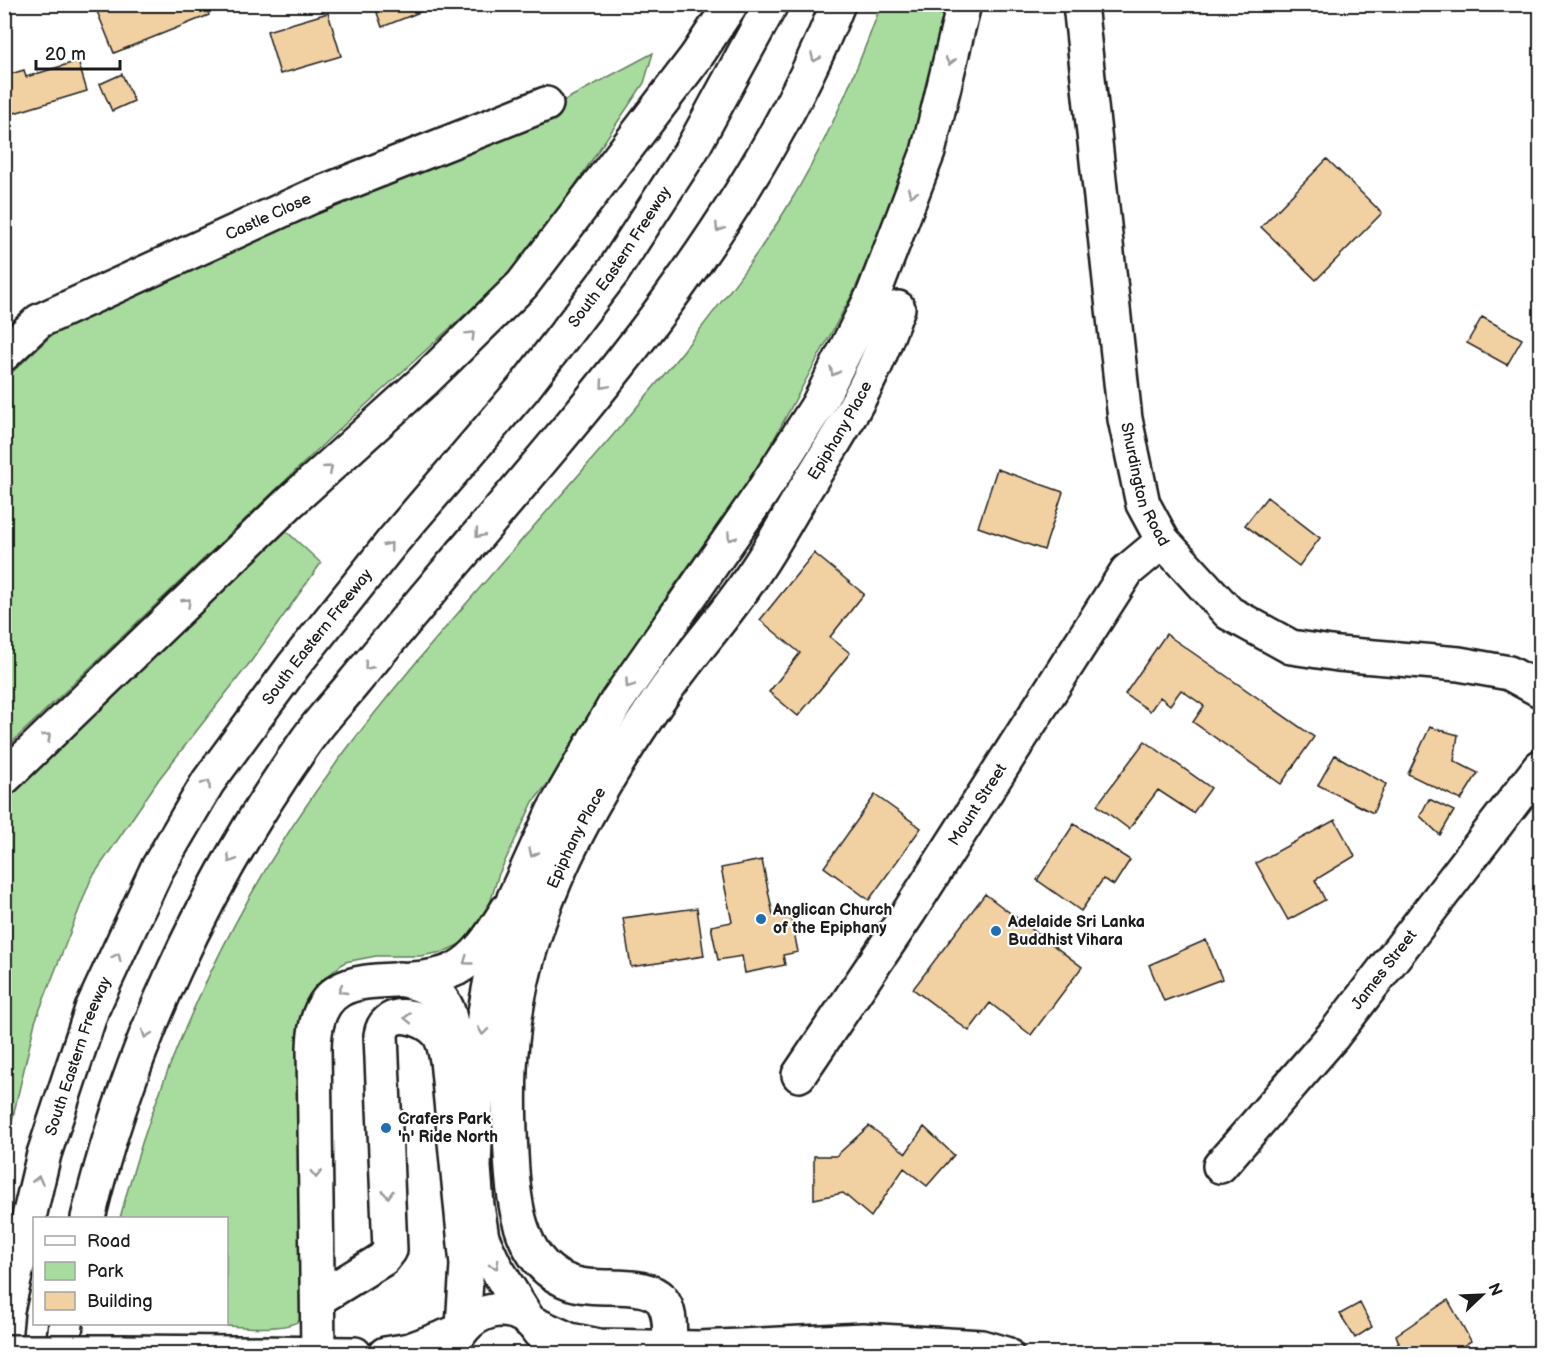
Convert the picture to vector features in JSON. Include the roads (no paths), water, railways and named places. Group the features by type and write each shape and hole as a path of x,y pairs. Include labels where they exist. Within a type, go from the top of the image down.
{"main road":[{"path":"4,778 289,503 425,380 522,285 696,57 731,4"},
{"name":"South Eastern Freeway","path":"4,1340 7,1310 44,1154 92,1009 163,859 208,782 294,665 393,541 523,389 612,273 691,151 771,4"},
{"path":"88,1217 105,1146 159,1001 225,868 307,740 626,358 706,248 794,103 838,4"},
{"path":"546,1353 543,1340 495,1266 482,1238 474,1167 477,1088 484,1017 492,974 514,898 553,812 617,701 756,501 818,405 879,282 927,152 964,4"},
{"name":"Shurdington Road","path":"1080,4 1125,419 1143,504 1163,541 1229,613 1291,647 1338,654 1459,664 1509,673 1540,690"},
{"name":"Castle Close","path":"4,354 39,321 311,197 546,104"},
{"name":"Epiphany Place","path":"670,1350 667,1311 659,1297 638,1289 588,1286 561,1279 543,1264 528,1244 519,1222 509,1122 512,1041 518,1002 534,939 553,886 589,811 661,697 764,557 871,377 898,308"},
{"name":"Mount Street","path":"799,1075 909,912 1127,571 1163,541"},
{"name":"James Street","path":"1221,1166 1333,1036 1540,767"},
{"path":"316,1352 318,1299 316,1024 320,1012 329,1000 349,985 372,980 439,975 464,964 479,951 514,898"},
{"path":"399,978 430,988 442,999 450,1012 451,1096"},
{"path":"318,1299 383,1259 390,1250 380,1040 381,1031 387,1024 396,1018 411,1017 424,1021 437,1032 445,1047 467,1272 458,1337"},
{"path":"385,1353 410,1350 458,1337 480,1315 499,1310 530,1321 570,1340 599,1346 670,1350 863,1340 982,1347 1006,1353"},
{"path":"62,1353 66,1325"},
{"path":"4,1352 355,1353"}],"place":[{"name":"Anglican Church of the Epiphany","path":"761,919"},
{"name":"Adelaide Sri Lanka Buddhist Vihara","path":"996,931"},
{"name":"Crafers Park 'n' Ride North","path":"386,1128"}]}
